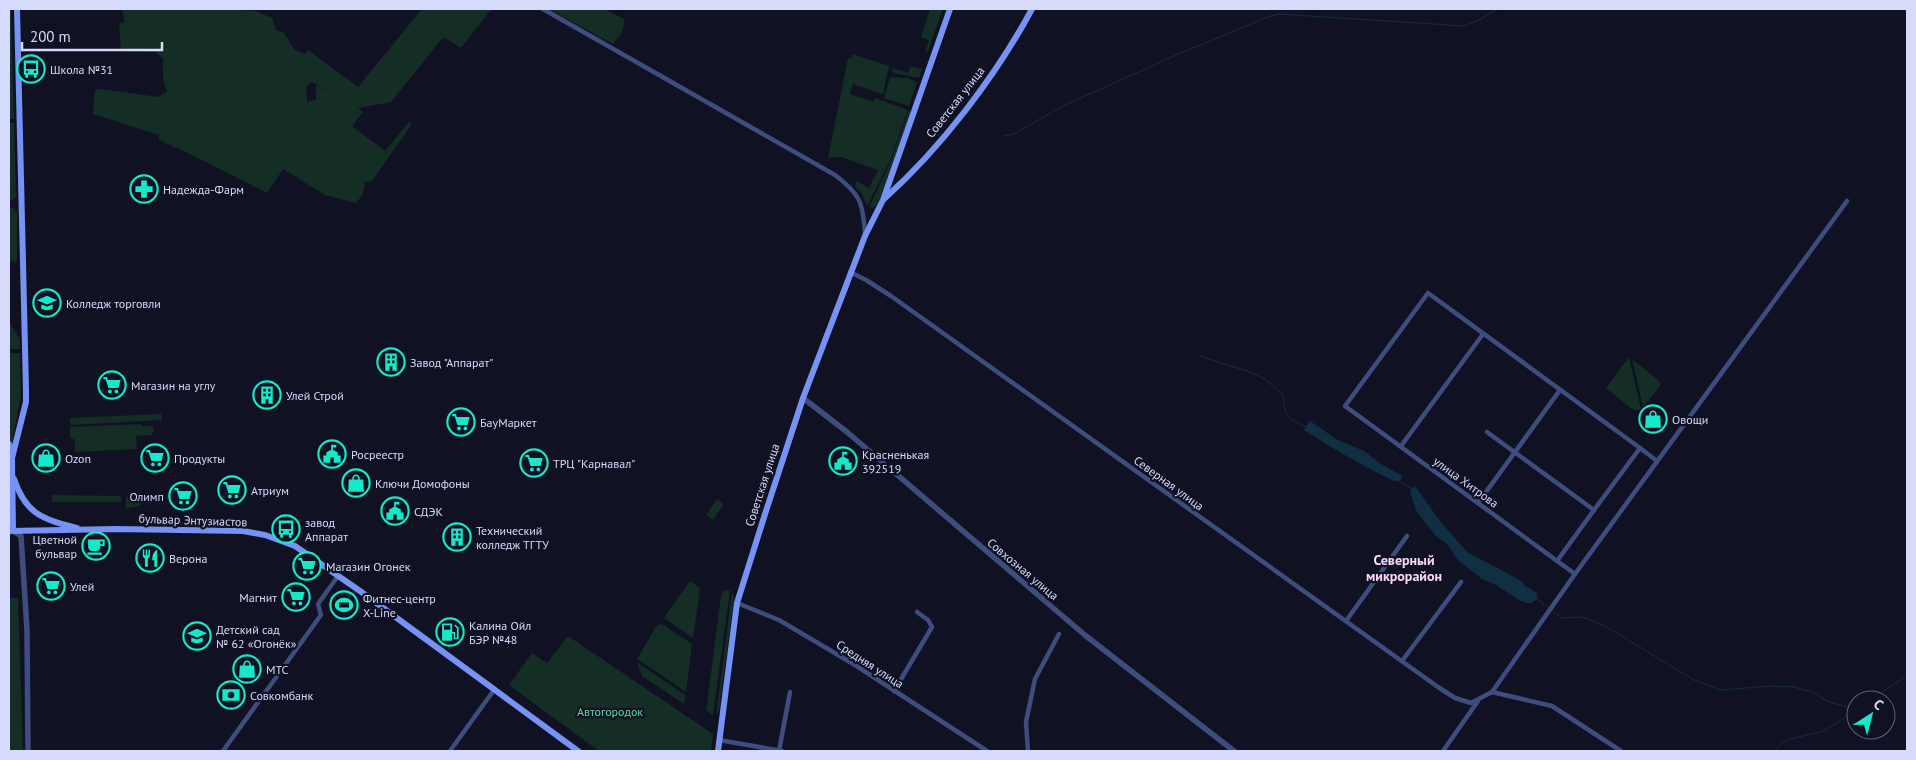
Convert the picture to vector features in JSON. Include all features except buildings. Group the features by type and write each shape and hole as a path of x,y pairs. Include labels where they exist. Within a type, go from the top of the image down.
{"main road":[{"path":"12,458 26,402 17,9"},
{"path":"884,200 950,9"},
{"name":"Советская улица","path":"718,751 738,604 772,489 803,398 865,236 884,200 939,141 977,94 1002,59 1032,9"},
{"path":"9,444 12,458 11,531"},
{"path":"12,473 22,497 37,515 84,530"},
{"name":"бульвар Энтузиастов","path":"11,531 243,531 265,535 295,546 578,751"}],"street":[{"path":"543,9 835,175 851,187 858,198 864,212 865,236"},
{"path":"1443,751 1479,700 1492,692 1575,574 1847,202"},
{"name":"Северная улица","path":"850,272 891,296 1455,698 1471,703 1479,700"},
{"name":"улица Хитрова","path":"1483,334 1428,293 1345,406 1575,574"},
{"path":"1401,446 1483,334 1657,461"},
{"path":"1478,503 1560,390"},
{"name":"Совхозная улица","path":"803,398 847,432 1086,636 1234,751"},
{"path":"1487,432 1594,510"},
{"path":"1557,561 1640,448"},
{"path":"11,531 21,536 27,630 28,751"},
{"path":"1346,621 1407,536"},
{"path":"223,751 320,615 318,604 338,576"},
{"path":"1402,661 1461,582"},
{"name":"Средняя улица","path":"738,604 779,620 855,665 987,751"},
{"path":"894,691 909,669 932,627 928,620 917,612"},
{"path":"1028,751 1026,722 1036,679 1059,634"},
{"path":"450,751 494,690"},
{"path":"719,740 781,751 790,692"},
{"path":"1492,692 1552,706 1621,751"}],"green space":[{"path":"9,9 11,9 14,119 9,119"},
{"path":"122,9 237,9 256,11 272,18 276,30 284,33 294,49 305,54 308,50 358,87 422,9 496,9 490,11 461,48 445,38 441,40 391,102 358,108 363,112 352,126 385,151 409,122 412,124 372,181 365,182 363,194 356,203 325,195 283,169 267,193 159,140 159,135 93,114 95,90 101,89 158,97 167,92 163,79 163,59 156,52 121,51 119,23 125,22","holes":["312,82 340,98 316,85 316,100 308,101 308,109 306,87"]},
{"path":"549,9 604,9 624,19 624,26 620,36 613,44"},
{"path":"930,9 943,9 928,51 925,51 929,40 921,37"},
{"path":"852,54 889,66 883,94 853,84 850,94 873,102 875,98 908,110 890,161 867,206 862,194 855,186 857,181 869,188 878,170 841,157 828,158 848,58 851,58"},
{"path":"911,66 922,69 919,78 894,73 892,70 892,68 908,73"},
{"path":"890,77 907,78 917,82 909,106 884,98"},
{"path":"909,110 911,113 877,205 873,208 869,207 891,161"},
{"path":"9,123 14,123 16,196 9,201"},
{"path":"9,207 14,208 17,212 17,258 15,265 14,261 9,261"},
{"path":"9,313 10,323 20,339 20,349 9,349"},
{"path":"9,353 20,353 21,395 11,449 9,441"},
{"path":"1629,357 1641,409 1638,411 1632,409 1606,388"},
{"path":"1632,359 1660,382 1660,386 1643,407"},
{"path":"161,414 162,420 70,425 70,418"},
{"path":"141,424 141,426 152,426 154,430 151,435 136,436 137,449 75,452 75,440 70,437 70,427"},
{"path":"52,495 121,496 121,502 52,502"},
{"path":"145,495 147,497 140,506 126,508 126,497"},
{"path":"717,499 724,504 713,520 706,515"},
{"path":"690,581 700,588 693,638 664,618"},
{"path":"724,590 730,591 713,715 706,710 721,595"},
{"path":"732,592 734,597 719,711 716,715"},
{"path":"9,598 18,598 23,751 9,751"},
{"path":"662,624 692,644 686,692 637,659 657,625"},
{"name":"Автогородок","path":"568,636 713,734 711,751 599,751 509,685 532,653 547,663"},
{"path":"637,662 685,695 684,704 642,676"}],"water":[{"path":"1310,421 1336,439 1364,451 1381,464 1401,475 1402,478 1399,481 1394,481 1326,444 1304,430"},
{"path":"1415,486 1440,521 1467,552 1520,580 1525,586 1537,593 1537,599 1532,603 1519,600 1496,585 1482,579 1458,560 1447,544 1436,536 1417,512 1410,493"}],"waterway":[{"path":"1005,136 1014,134 1063,106 1174,56 1270,16 1279,14 1464,26 1498,9"},
{"path":"1199,356 1247,371 1265,379 1283,395 1288,416 1295,422 1307,427"},
{"path":"1399,481 1412,489"},
{"path":"1536,598 1549,608"},
{"path":"1552,610 1562,618 1582,617 1605,626 1694,680 1721,690 1770,686 1794,687 1812,692 1829,702 1846,706"},
{"path":"1885,690 1907,676"},
{"path":"1776,751 1791,739 1825,730 1846,716"}],"place":[{"name":"Школа №31","path":"31,69"},
{"name":"Надежда-Фарм","path":"144,189"},
{"name":"Колледж торговли","path":"47,303"},
{"name":"Завод \"Аппарат\"","path":"391,362"},
{"name":"Магазин на углу","path":"112,385"},
{"name":"Улей Строй","path":"267,395"},
{"name":"Овощи","path":"1653,419"},
{"name":"БауМаркет","path":"461,422"},
{"name":"Росреестр","path":"332,454"},
{"name":"Ozon","path":"46,458"},
{"name":"Продукты","path":"155,458"},
{"name":"Красненькая 392519","path":"843,461"},
{"name":"ТРЦ \"Карнавал\"","path":"534,463"},
{"name":"Ключи Домофоны","path":"356,483"},
{"name":"Атриум","path":"232,490"},
{"name":"Олимп","path":"183,496"},
{"name":"СДЭК","path":"395,511"},
{"name":"завод Аппарат","path":"286,529"},
{"name":"Технический колледж ТГТУ","path":"457,537"},
{"name":"Цветной бульвар","path":"96,546"},
{"name":"Верона","path":"150,558"},
{"name":"Магазин Огонек","path":"307,566"},
{"name":"Улей","path":"51,586"},
{"name":"Магнит","path":"296,597"},
{"name":"Фитнес-центр X-Line","path":"344,605"},
{"name":"Калина Ойл БЭР №48","path":"450,632"},
{"name":"Детский сад № 62 «Огонёк»","path":"197,636"},
{"name":"МТС","path":"247,669"},
{"name":"Совкомбанк","path":"231,695"}],"district":[{"name":"Северный микрорайон","path":"1404,568"}]}
